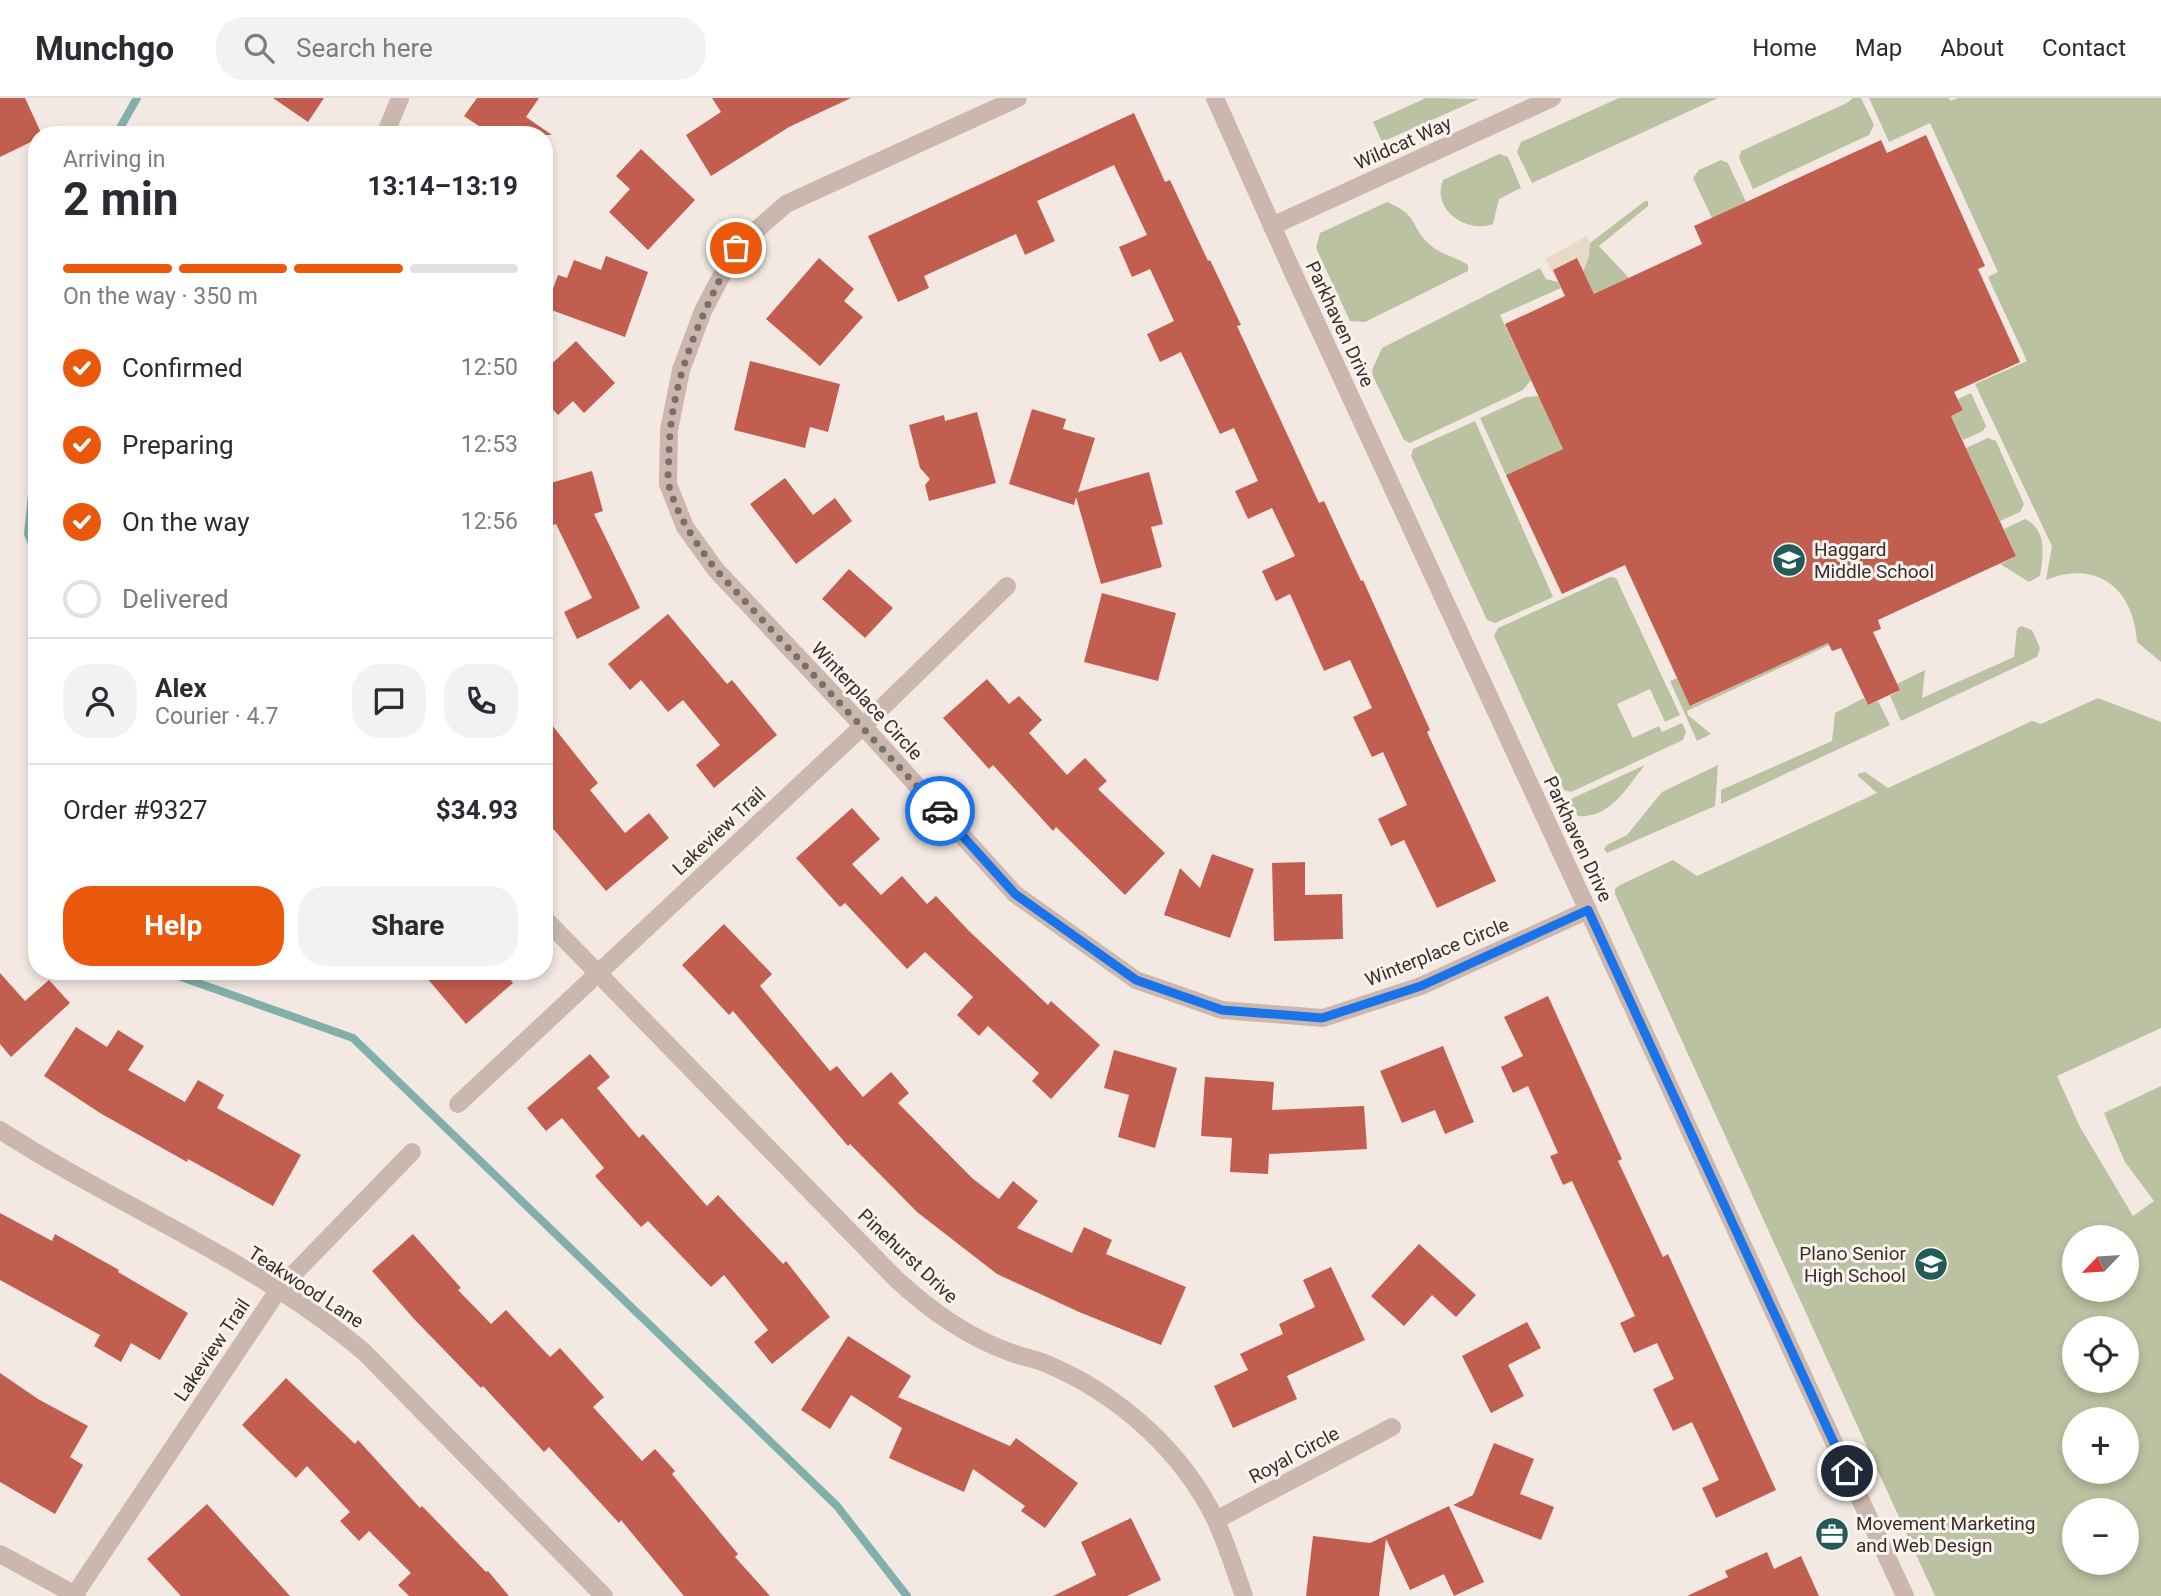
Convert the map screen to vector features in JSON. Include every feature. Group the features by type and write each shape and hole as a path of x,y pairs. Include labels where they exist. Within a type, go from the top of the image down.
{"street":[{"path":"389,126 400,98"},
{"name":"Winterplace Circle","path":"1018,98 786,204 736,248 704,311 681,370 669,430 668,484 685,527 716,570 863,726 1015,894 1136,980 1222,1010 1322,1018 1421,986 1588,910"},
{"name":"Parkhaven Drive","path":"1215,98 1905,1596"},
{"name":"Wildcat Way","path":"1272,226 1552,98"},
{"name":"Lakeview Trail","path":"458,1104 863,726 1007,586"},
{"name":"Pinehurst Drive","path":"553,927 916,1297 957,1328 1012,1353 1046,1363 1083,1382 1122,1408 1156,1437 1193,1481 1216,1520 1244,1596"},
{"name":"Teakwood Lane","path":"0,1130 279,1289 331,1324 365,1352 604,1596"},
{"name":"Lakeview Trail","path":"76,1595 279,1289 412,1152"},
{"name":"Royal Circle","path":"1216,1520 1392,1427"},
{"path":"0,1554 76,1595"}],"green space":[{"path":"1426,98 1479,99 1382,142 1373,122"},
{"path":"1619,98 1718,98 1532,183 1517,152 1521,142"},
{"path":"1853,98 1861,98 1874,125 1869,135 1753,189 1739,158 1741,151"},
{"path":"1869,98 1949,98 1950,101 1958,98 2161,98 2161,662 2137,642 2129,607 2121,594 2110,584 2097,577 2082,574 2046,580 2052,546 1975,384 2027,361 1988,277 1998,272 1930,123 1889,142"},
{"path":"1499,154 1508,157 1521,188 1499,199 1493,224 1472,225 1453,217 1442,201 1443,180"},
{"path":"1721,160 1728,163 1746,202 1712,218 1693,178 1699,170"},
{"path":"1648,201 1648,206 1599,246 1629,278 1597,300 1583,271 1590,243"},
{"path":"1387,202 1410,216 1429,244 1468,265 1468,271 1365,322 1350,321 1316,248 1320,233"},
{"path":"1540,268 1546,279 1558,282 1561,288 1500,315 1531,380 1523,390 1410,443 1404,440 1373,376 1372,370 1382,348"},
{"path":"1971,393 1986,426 1983,431 1963,440 1951,416 1963,410 1958,399"},
{"path":"1539,396 1563,449 1506,475 1480,418 1526,397"},
{"path":"1475,421 1553,597 1495,623 1487,620 1411,456 1413,449"},
{"path":"1988,438 1996,441 2024,504 2020,512 2000,521 1966,448"},
{"path":"2025,519 2037,530 2042,544 2040,576 2029,582 2000,564 2016,556 2004,529"},
{"path":"1610,577 1616,578 1680,715 1665,722 1650,689 1617,704 1633,738 1659,726 1662,732 1682,723 1686,732 1683,740 1571,792 1564,790 1494,636 1498,628"},
{"path":"2021,626 2032,630 2040,648 2037,657 1901,721 1890,696 1900,690 1897,684 1925,670 1922,698 2014,657 2017,629"},
{"path":"1828,643 1829,645 1687,711 1688,715 1711,734 1697,741 1670,681 1677,678 1691,706"},
{"path":"1864,698 1868,705 1878,701 1890,725 1721,804 1721,790 1832,741 1835,713"},
{"path":"2098,698 2161,722 2161,1028 2057,1076 2080,1127 2133,1216 2154,1201 2125,1162 2104,1113 2161,1086 2161,1596 1935,1596 1615,894 1615,889 1620,885 1673,860 1697,876 1877,793 1858,774 1865,772 1888,788 2032,721 2041,724"},
{"path":"1645,765 1609,807 1589,816 1578,816 1570,803 1571,799"},
{"path":"1718,765 1715,806 1607,853 1604,849 1607,845 1627,835 1662,792"}],"shaded area":[{"path":"1587,236 1590,243 1583,271 1553,270 1558,282 1545,259"}],"building":[{"path":"0,98 25,98 38,126 28,126 28,143 0,157"},
{"path":"273,98 324,98 308,122"},
{"path":"477,98 539,98 526,117 539,126 479,126 464,116"},
{"path":"712,98 851,98 789,127 711,176 686,135 721,112"},
{"path":"1134,113 1165,182 1170,180 1241,325 1237,326 1319,503 1324,501 1361,581 1363,580 1430,730 1427,732 1496,881 1437,908 1404,840 1391,846 1378,819 1407,805 1383,752 1372,757 1353,717 1372,708 1350,660 1324,671 1290,594 1276,601 1262,571 1295,556 1272,508 1248,519 1235,491 1258,481 1234,428 1220,434 1181,352 1160,362 1147,334 1174,321 1150,269 1132,277 1119,247 1147,235 1114,165 1037,201 1055,241 1025,255 1016,234 924,276 929,288 898,302 868,236"},
{"path":"1926,135 1985,266 1978,269 2020,362 1954,392 1963,410 1951,416 2016,556 1878,620 1881,629 1873,632 1900,690 1868,705 1841,648 1832,651 1828,643 1690,706 1625,565 1562,594 1506,475 1563,449 1505,324 1565,296 1553,270 1577,258 1594,294 1702,244 1694,226 1881,140 1887,153"},
{"path":"641,149 695,200 648,250 609,212 630,189 616,176"},
{"path":"606,256 648,272 625,337 553,311 553,289 558,275 567,278 574,260 601,270"},
{"path":"819,258 854,289 844,301 863,317 820,366 766,319"},
{"path":"576,341 615,383 584,413 573,401 558,415 553,410 553,363"},
{"path":"750,361 840,384 828,432 810,427 805,448 734,430"},
{"path":"1032,409 1066,419 1063,429 1095,438 1078,492 1149,472 1163,524 1151,527 1162,567 1101,584 1076,497 1074,505 1009,484"},
{"path":"977,412 996,483 929,501 925,485 930,479 920,468 909,425 944,415 945,421"},
{"path":"592,471 603,511 594,514 640,608 577,639 564,612 592,598 556,524 553,525 553,482"},
{"path":"785,478 813,515 835,498 852,521 796,564 750,504"},
{"path":"849,569 893,608 865,638 822,599"},
{"path":"1102,593 1176,613 1158,681 1084,662"},
{"path":"668,614 727,684 732,680 777,735 714,788 696,765 720,745 683,700 668,712 641,680 630,690 608,664"},
{"path":"987,679 1009,704 1019,696 1042,720 1029,733 1067,775 1085,758 1107,781 1098,789 1165,853 1125,895 1056,827 1053,831 993,765 989,769 943,718"},
{"path":"553,726 598,783 590,790 625,833 649,813 669,838 606,891 553,829"},
{"path":"852,808 880,839 852,864 881,895 902,876 927,904 936,896 1048,1005 1051,1001 1100,1045 1051,1099 1032,1081 1039,1073 988,1026 979,1036 957,1015 973,997 925,952 907,969 845,903 840,907 796,858"},
{"path":"1212,854 1254,869 1230,938 1164,915 1180,868 1200,888"},
{"path":"1305,862 1305,895 1342,894 1343,939 1274,941 1272,863"},
{"path":"724,924 772,974 760,986 830,1071 837,1066 863,1097 891,1072 909,1093 898,1103 972,1178 999,1199 1013,1181 1038,1201 1017,1228 1072,1253 1084,1227 1112,1240 1106,1254 1186,1287 1161,1345 1079,1312 997,1274 917,1212 850,1144 848,1146 733,1011 729,1015 682,965"},
{"path":"0,973 25,1001 49,980 70,1003 11,1057 0,1044"},
{"path":"429,980 510,980 513,983 466,1024"},
{"path":"1548,996 1622,1159 1618,1161 1663,1257 1668,1254 1776,1490 1716,1518 1702,1488 1719,1480 1692,1422 1673,1431 1653,1389 1674,1379 1657,1343 1634,1353 1620,1323 1635,1316 1572,1181 1563,1185 1550,1156 1558,1153 1528,1086 1513,1093 1501,1067 1523,1056 1504,1017"},
{"path":"76,1027 107,1047 118,1030 144,1046 128,1070 185,1102 198,1080 224,1095 217,1108 301,1155 273,1206 100,1113 44,1076"},
{"path":"1443,1046 1474,1122 1445,1134 1435,1110 1402,1123 1380,1071"},
{"path":"1114,1050 1177,1068 1155,1148 1118,1137 1129,1095 1104,1088"},
{"path":"590,1054 610,1077 597,1088 639,1138 643,1134 707,1206 718,1195 783,1264 786,1261 830,1317 772,1364 754,1342 768,1330 724,1275 711,1287 648,1221 641,1227 595,1176 604,1168 562,1118 546,1131 527,1108"},
{"path":"1205,1077 1274,1082 1272,1110 1364,1106 1367,1149 1269,1154 1268,1174 1230,1172 1232,1138 1201,1136"},
{"path":"0,1213 52,1241 55,1234 188,1313 160,1360 131,1343 121,1362 94,1346 100,1335 0,1280"},
{"path":"413,1234 461,1288 458,1290 491,1324 506,1310 550,1357 560,1348 604,1397 593,1407 642,1461 655,1449 675,1471 672,1474 738,1554 735,1557 770,1596 684,1596 621,1520 619,1523 549,1447 544,1452 483,1386 481,1388 415,1320 372,1271"},
{"path":"1419,1244 1476,1295 1456,1317 1432,1295 1404,1326 1371,1296"},
{"path":"1331,1267 1365,1340 1287,1376 1297,1399 1233,1428 1214,1386 1248,1370 1240,1354 1283,1334 1279,1324 1315,1307 1303,1280"},
{"path":"1527,1322 1541,1348 1508,1365 1524,1396 1491,1413 1462,1356"},
{"path":"848,1336 911,1376 898,1397 1010,1446 1016,1438 1078,1483 1045,1528 1021,1511 1025,1506 973,1469 964,1492 889,1458 902,1428 851,1395 830,1429 801,1410"},
{"path":"0,1373 38,1399 88,1426 70,1457 83,1465 55,1514 0,1482"},
{"path":"286,1378 355,1444 358,1440 420,1508 422,1506 486,1572 488,1571 509,1596 409,1596 398,1585 411,1573 369,1531 359,1541 340,1521 350,1512 307,1466 296,1478 242,1425"},
{"path":"1494,1443 1534,1459 1520,1494 1554,1507 1541,1540 1453,1505 1473,1495"},
{"path":"207,1504 290,1596 181,1596 147,1559"},
{"path":"1449,1506 1484,1582 1454,1596 1444,1574 1410,1590 1386,1539 1379,1596 1306,1596 1313,1536 1370,1543"},
{"path":"1131,1518 1161,1580 1127,1596 1053,1596 1096,1575 1081,1542"},
{"path":"1767,1552 1774,1569 1801,1556 1819,1596 1687,1596 1728,1577 1725,1571"}],"waterway":[{"path":"121,126 137,98"},
{"path":"189,980 353,1038 837,1506 907,1596"}],"way so far":[{"path":"736,248 704,311 681,370 669,430 668,484 685,527 716,570 940,811"}],"place":[{"name":"Haggard Middle School","path":"1789,560"},
{"name":"Plano Senior High School","path":"1931,1264"},
{"name":"Movement Marketing and Web Design","path":"1832,1534"}],"route":[{"path":"940,811 1015,894 1136,980 1222,1010 1322,1018 1421,986 1588,910 1847,1471"}]}
